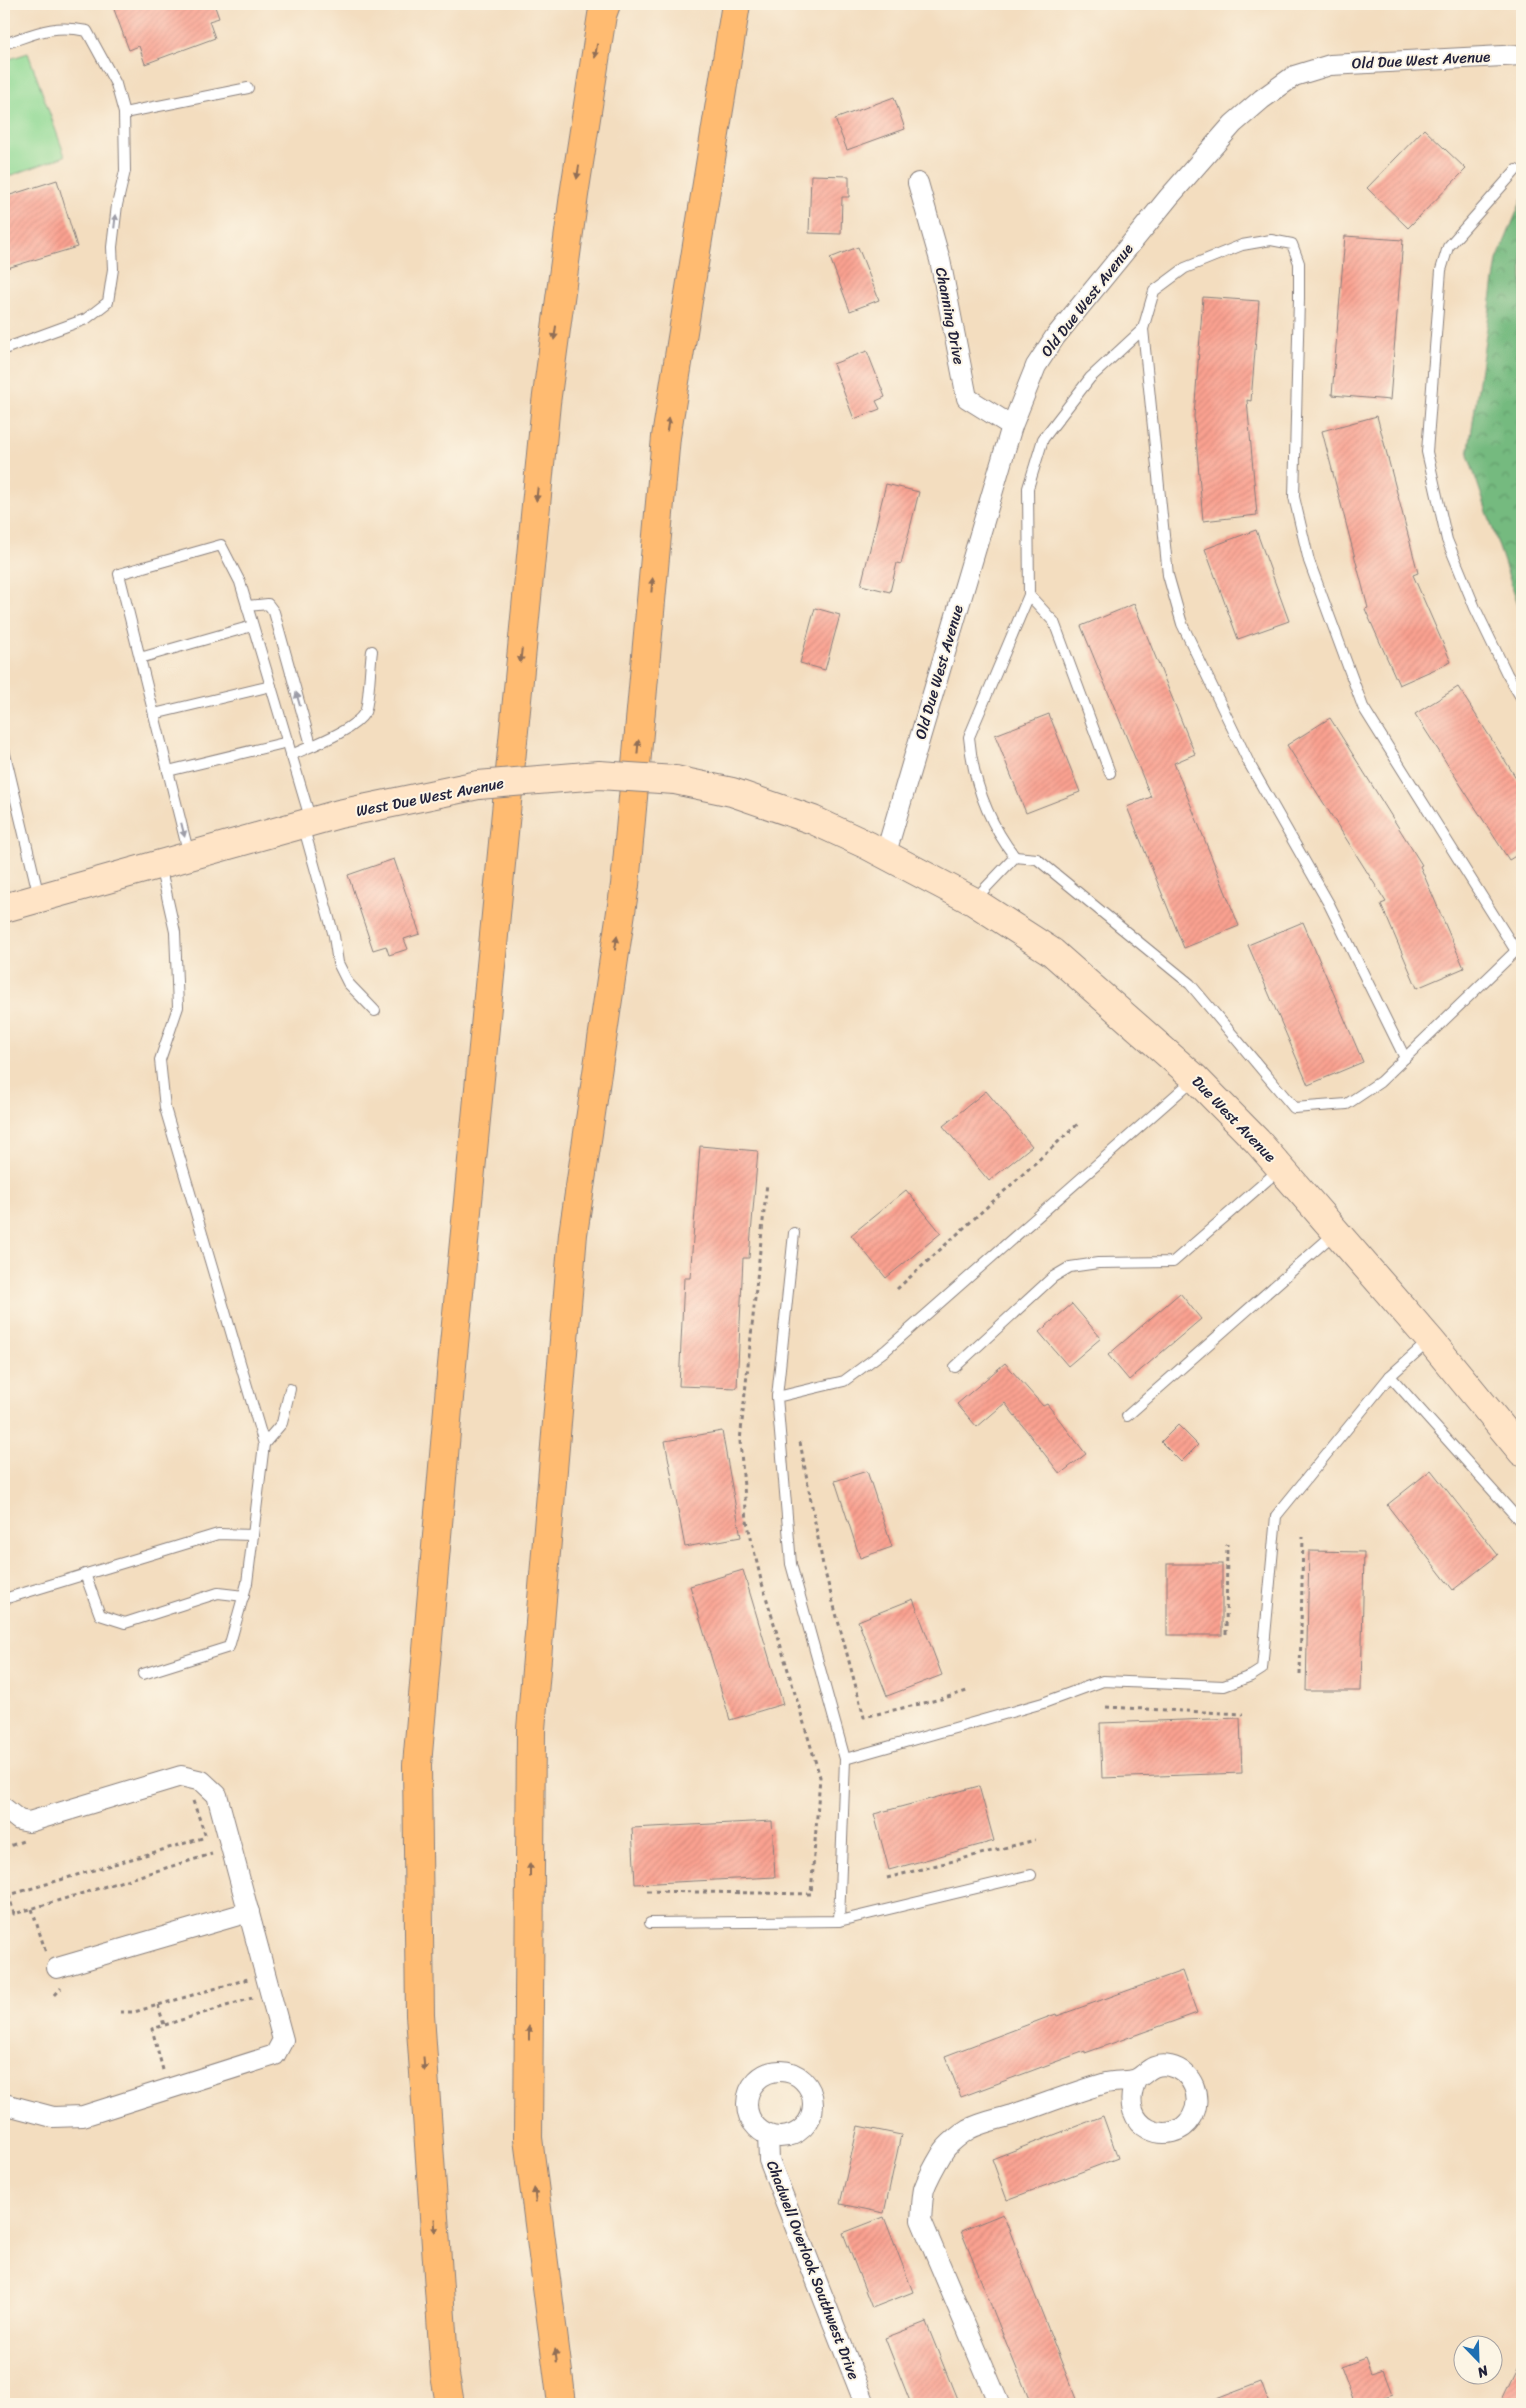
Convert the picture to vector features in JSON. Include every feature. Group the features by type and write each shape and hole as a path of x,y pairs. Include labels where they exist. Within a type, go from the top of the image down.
{"highway":[{"path":"450,2404 445,2375 420,2015 417,1764 452,1355 546,403 574,196 602,15 606,4"},
{"path":"562,2404 528,2138 531,1729 573,1234 625,885 666,437 736,4"}],"main road":[{"name":"West Due West Avenue","path":"4,908 307,823 478,785 599,775 675,780 732,792 802,815 867,845 885,856"},
{"name":"Due West Avenue","path":"885,856 973,901 1052,952 1195,1078 1281,1168 1337,1232 1430,1340 1522,1452"}],"street":[{"name":"Old Due West Avenue","path":"885,856 1012,426 1036,366 1055,337 1233,124 1262,99 1294,76 1330,65 1522,55"},
{"name":"Channing Drive","path":"918,182 940,260 967,398 1012,426"},
{"path":"4,1808 19,1820 29,1822 181,1776 202,1780 217,1795 283,2040 275,2054 83,2116 54,2117 4,2104"},
{"path":"56,1970 249,1912"},
{"path":"999,2404 921,2220 924,2189 944,2151 969,2129 1108,2083 1136,2080"},
{"name":"Chadwell Overlook Southwest Drive","path":"768,2135 769,2160 865,2404"}],"lane":[{"path":"4,44 51,28 67,27 87,31 116,84 124,113 125,170 117,205 112,247 113,269 108,302 86,318 4,349"},
{"path":"124,113 248,88"},
{"path":"1516,170 1448,247 1441,270 1427,452 1448,540 1475,608 1507,674 1521,695"},
{"path":"1143,329 1090,378 1043,439 1028,488 1029,595 969,737 971,758 982,800 998,834 1015,857 1037,859 1190,984 1294,1108 1347,1104 1380,1082 1405,1058 1519,948 1363,707 1309,561 1294,498 1299,263 1292,244 1271,240 1242,245 1185,268 1154,291 1143,329 1168,575 1182,624 1250,765 1329,904 1405,1058"},
{"path":"189,856 119,574 221,546 240,582 288,742 334,936 338,963 348,983 375,1011"},
{"path":"1029,595 1054,622 1110,773"},
{"path":"247,606 268,604 274,612 311,746"},
{"path":"140,658 252,626"},
{"path":"291,755 354,723 365,712 372,651"},
{"path":"154,714 271,686"},
{"path":"168,771 288,742"},
{"path":"4,750 40,898"},
{"path":"973,901 1015,857"},
{"path":"143,1674 229,1647 244,1596 254,1535 264,1444 165,1108 160,1060 178,1007 175,932 159,864"},
{"path":"776,1397 844,1380 886,1350 1195,1078"},
{"path":"955,1367 1053,1277 1070,1267 1098,1263 1173,1262 1281,1168"},
{"path":"1127,1416 1337,1232"},
{"path":"794,1233 776,1397 791,1564 845,1759 839,1921"},
{"path":"845,1759 1043,1703 1104,1681 1224,1686 1251,1676 1262,1668 1276,1516 1390,1376 1430,1340"},
{"path":"1390,1376 1520,1521"},
{"path":"264,1444 282,1423 290,1389"},
{"path":"4,1599 218,1534 254,1535"},
{"path":"85,1574 100,1615 124,1623 218,1593 244,1596"},
{"path":"650,1923 839,1921 1031,1875"}],"path":[{"path":"897,1289 1080,1122"},
{"path":"800,1442 823,1565 864,1717 967,1691"},
{"path":"1300,1675 1303,1537"},
{"path":"1226,1634 1227,1544"},
{"path":"1106,1707 1243,1714"},
{"path":"191,1794 215,1862"},
{"path":"4,1848 26,1840 16,1837"},
{"path":"9,1895 206,1837"},
{"path":"887,1878 1035,1840"},
{"path":"4,1877 14,1914 212,1854"},
{"path":"647,1891 811,1894"},
{"path":"32,1909 56,1970 55,1995"},
{"path":"246,1970 255,2005"},
{"path":"120,2012 134,2012 248,1979"},
{"path":"166,2077 152,2028 253,1998"},
{"path":"158,2005 164,2025"}],"green space":[{"path":"28,53 65,156 4,178 4,61"},
{"path":"1522,199 1522,616 1468,455 1497,260"}],"building":[{"path":"112,4 214,4 219,18 209,21 215,38 145,64 139,46 129,50"},
{"path":"894,97 905,129 847,150 835,119"},
{"path":"1424,129 1466,169 1408,228 1367,188"},
{"path":"811,175 849,176 849,197 842,197 841,234 809,233"},
{"path":"57,180 77,247 4,269 4,197"},
{"path":"1345,236 1403,240 1390,400 1332,395"},
{"path":"858,247 879,300 850,311 830,258"},
{"path":"1203,297 1259,301 1251,401 1247,400 1257,515 1203,521 1194,416"},
{"path":"867,351 885,397 876,401 880,409 854,419 833,364"},
{"path":"1377,416 1418,573 1413,575 1451,662 1399,685 1365,609 1368,608 1322,431"},
{"path":"886,484 919,492 901,564 897,563 890,592 861,585"},
{"path":"1256,530 1289,621 1238,639 1205,549"},
{"path":"1134,604 1195,754 1174,763 1239,926 1184,948 1127,807 1151,797 1081,626"},
{"path":"815,608 840,615 825,670 800,663"},
{"path":"1458,687 1522,787 1522,852 1509,860 1415,714"},
{"path":"1049,714 1080,792 1026,813 995,735"},
{"path":"1330,718 1422,865 1420,866 1464,968 1417,988 1381,904 1386,902 1287,745"},
{"path":"394,859 420,934 404,939 408,949 389,955 386,946 373,950 348,875"},
{"path":"1303,922 1363,1062 1308,1085 1248,945"},
{"path":"986,1091 1032,1146 989,1181 943,1126"},
{"path":"700,1146 758,1151 749,1258 743,1258 737,1388 679,1386 684,1278 690,1278"},
{"path":"906,1190 941,1233 886,1278 851,1235"},
{"path":"1180,1293 1201,1319 1129,1380 1108,1355"},
{"path":"1072,1304 1101,1338 1068,1366 1039,1332"},
{"path":"1005,1363 1043,1406 1047,1404 1086,1454 1060,1474 1005,1403 977,1427 957,1404"},
{"path":"1178,1425 1198,1445 1181,1462 1161,1442"},
{"path":"722,1431 741,1537 685,1547 665,1441"},
{"path":"1431,1470 1498,1555 1453,1590 1387,1505"},
{"path":"867,1471 892,1547 860,1558 835,1481"},
{"path":"1309,1551 1364,1552 1361,1691 1306,1691"},
{"path":"1167,1564 1222,1564 1222,1635 1167,1635"},
{"path":"743,1570 783,1704 730,1720 690,1586"},
{"path":"913,1599 942,1675 887,1696 858,1621"},
{"path":"1240,1718 1242,1773 1102,1778 1100,1723"},
{"path":"979,1786 994,1841 889,1870 874,1814"},
{"path":"772,1821 775,1877 635,1884 632,1828"},
{"path":"1182,1971 1197,2013 1085,2053 1085,2051 961,2097 945,2056 1056,2014 1057,2016"},
{"path":"1103,2116 1118,2158 1007,2200 992,2159"},
{"path":"858,2126 901,2135 884,2213 840,2204"},
{"path":"1003,2214 1078,2404 1031,2404 961,2231"},
{"path":"884,2217 913,2292 872,2308 843,2233"},
{"path":"926,2322 959,2404 911,2404 885,2338"},
{"path":"1522,2357 1522,2404 1500,2404"},
{"path":"1365,2358 1371,2374 1384,2370 1393,2394 1365,2404 1355,2404 1341,2367"},
{"path":"1261,2382 1269,2404 1206,2404 1206,2403"}]}
